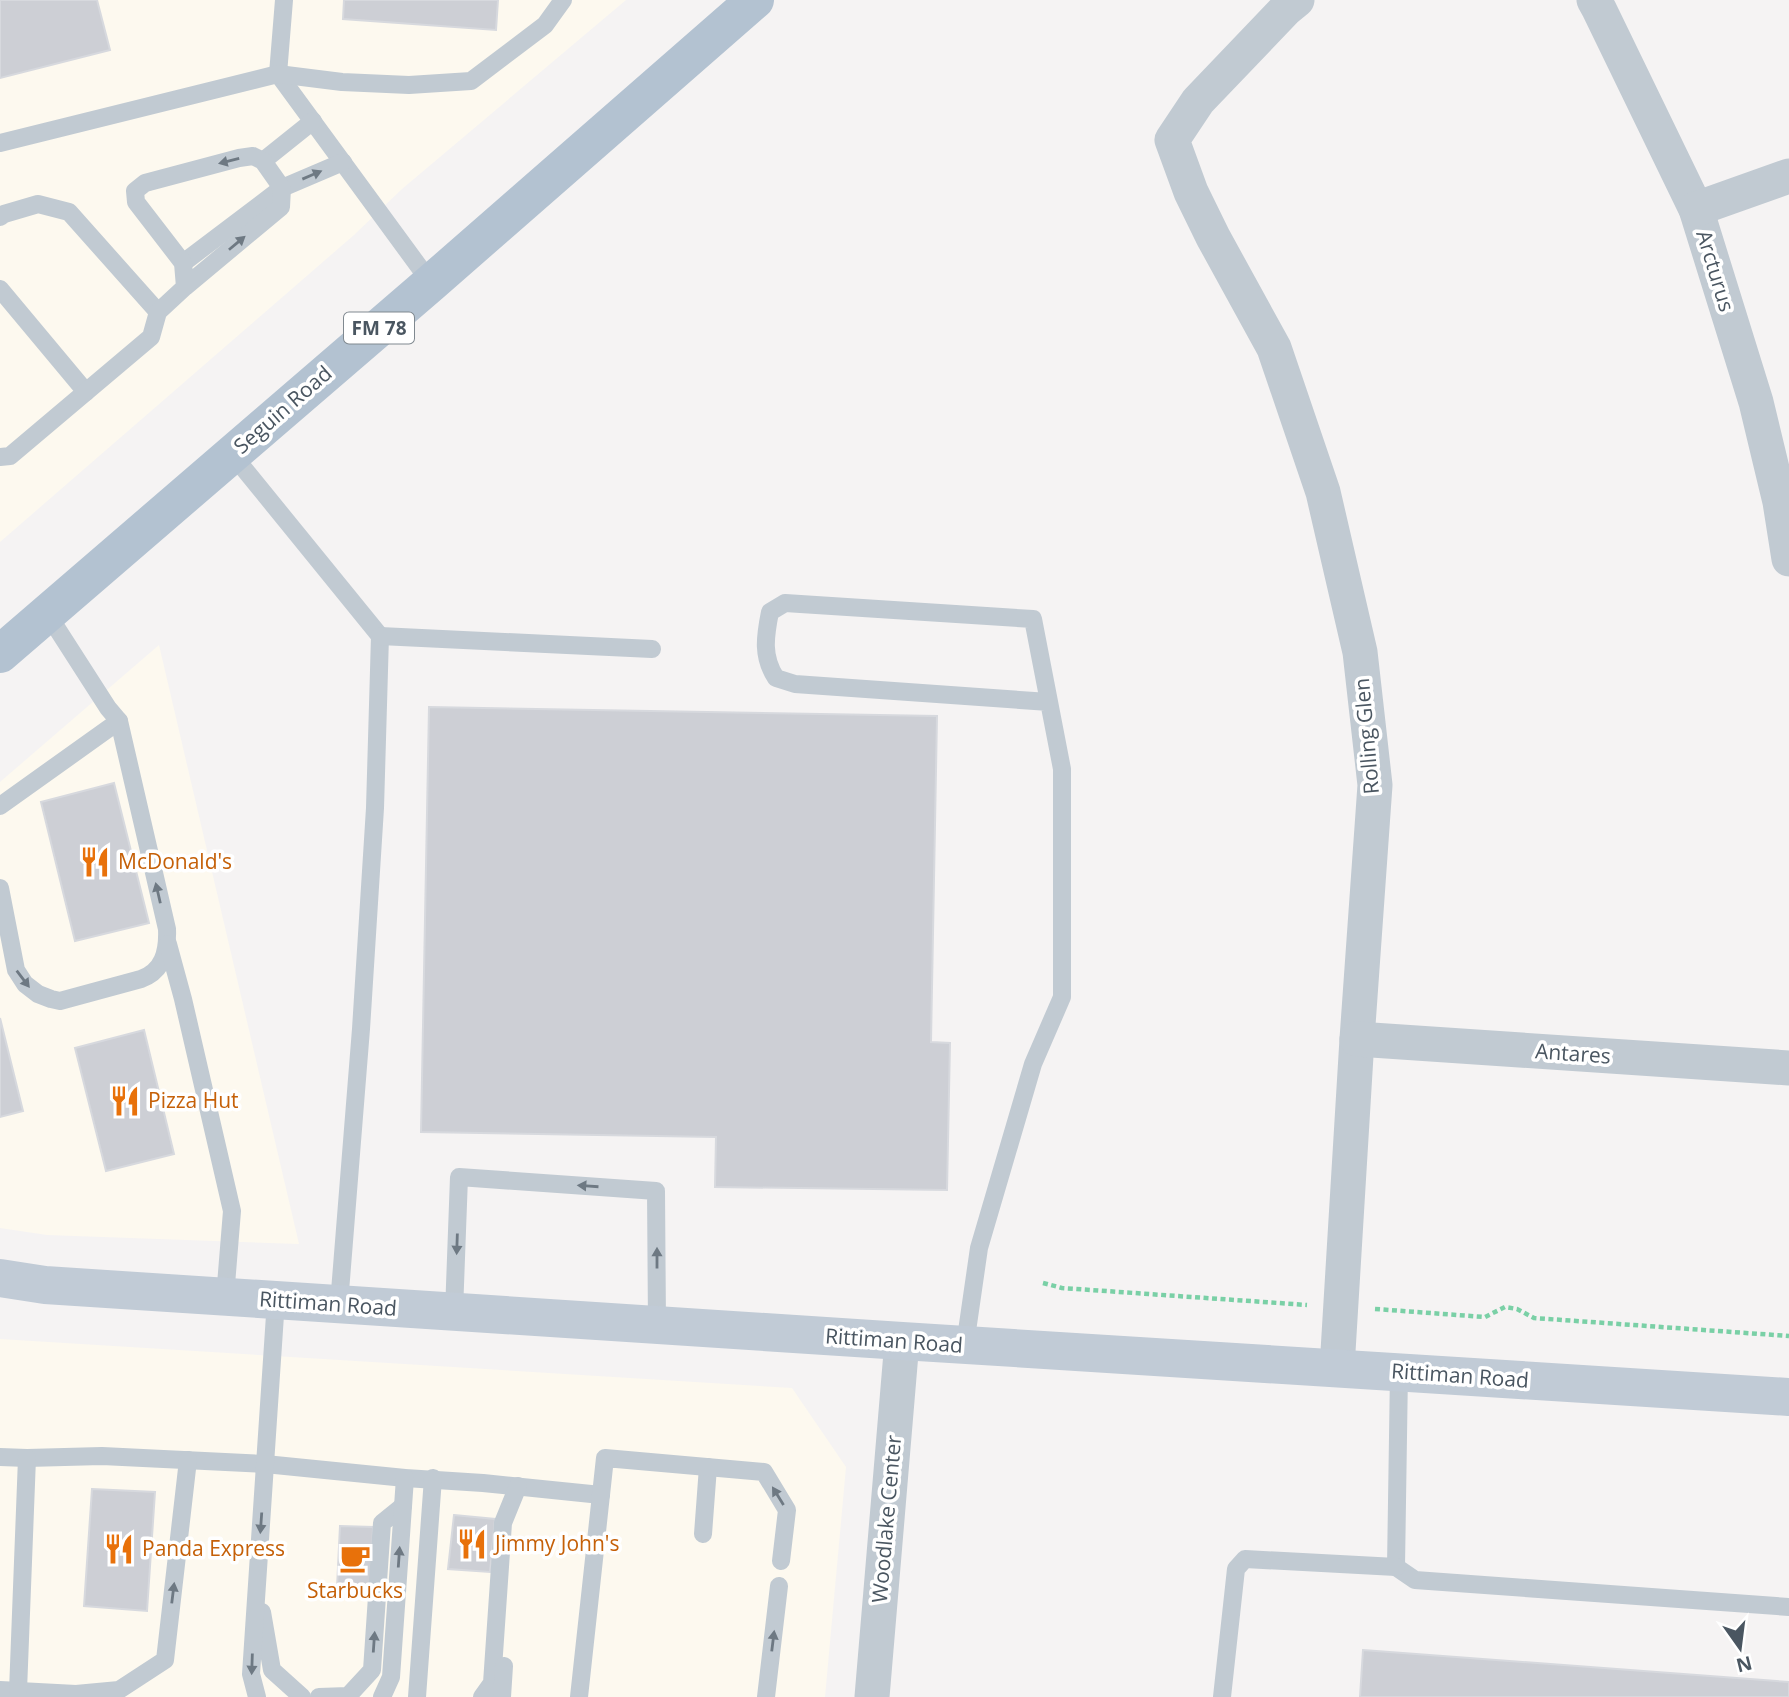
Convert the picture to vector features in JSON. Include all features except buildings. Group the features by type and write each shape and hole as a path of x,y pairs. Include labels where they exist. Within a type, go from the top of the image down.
{"main road":[{"name":"Seguin Road","path":"4,642 47,613 755,0"},
{"name":"Rittiman Road","path":"0,1278 45,1285 225,1297 1789,1397"}],"street":[{"name":"Rolling Glen","path":"1297,0 1198,101 1171,140 1191,192 1274,348 1323,492 1360,652 1375,785 1337,1368"},
{"name":"Arcturus","path":"1594,0 1696,209 1756,402 1780,502 1789,559"},
{"path":"1696,209 1789,176"},
{"name":"Antares","path":"1357,1039 1789,1068"},
{"name":"Woodlake Center","path":"872,1697 902,1341"}],"lane":[{"path":"284,0 278,74 431,283"},
{"path":"0,143 278,74 342,82 409,85 471,81 545,25 563,0"},
{"path":"263,161 313,121"},
{"path":"0,457 10,456 151,337 158,312 281,208 282,188 263,161 253,156 239,158 145,183 135,191 136,202 183,263 185,287"},
{"path":"183,263 282,188 343,162"},
{"path":"0,218 4,214 38,204 69,212 158,312"},
{"path":"0,289 86,393"},
{"path":"232,454 380,636 375,807 339,1304"},
{"path":"965,1345 979,1248 1033,1064 1062,997 1062,769 1049,702 1033,620 785,603 770,612 765,634 766,645 768,665 776,678 795,684 1049,702"},
{"path":"0,890 16,970 25,984 38,994 60,1001 150,976 160,967 165,955 167,929 119,721 47,613"},
{"path":"380,636 652,649"},
{"path":"0,806 119,721"},
{"path":"167,943 183,999 232,1211 225,1297"},
{"path":"454,1312 459,1177 656,1191 657,1325"},
{"path":"257,1697 251,1674 276,1300"},
{"path":"1396,1567 1399,1372"},
{"path":"0,1457 102,1456 265,1464 601,1495"},
{"path":"27,1458 9,1691 76,1694 119,1690 165,1660 188,1460"},
{"path":"579,1697 605,1458 764,1472 787,1510 781,1561"},
{"path":"703,1534 708,1468"},
{"path":"382,1697 391,1677 405,1478"},
{"path":"417,1697 433,1478"},
{"path":"482,1697 492,1684 503,1522 518,1486"},
{"path":"502,1697 518,1486"},
{"path":"319,1697 348,1696 372,1670 382,1523 403,1506"},
{"path":"1222,1697 1236,1569 1245,1559 1396,1567 1415,1580 1789,1606"},
{"path":"257,1581 272,1670 302,1697"},
{"path":"766,1697 779,1586"}],"path":[{"path":"1043,1283 1062,1288 1297,1304"},
{"path":"1384,1309 1485,1317 1505,1307 1517,1309 1534,1318 1789,1336"}],"shaded area":[{"path":"0,0 626,0 402,189 354,235 0,542"},
{"path":"159,645 299,1244 47,1235 0,1228 0,782"},
{"path":"0,1339 792,1388 846,1467 825,1697 0,1697"}],"place":[{"name":"McDonald's","path":"95,862"},
{"name":"Pizza Hut","path":"125,1101"},
{"name":"Jimmy John's","path":"472,1544"},
{"name":"Panda Express","path":"119,1549"},
{"name":"Starbucks","path":"355,1558"}]}
